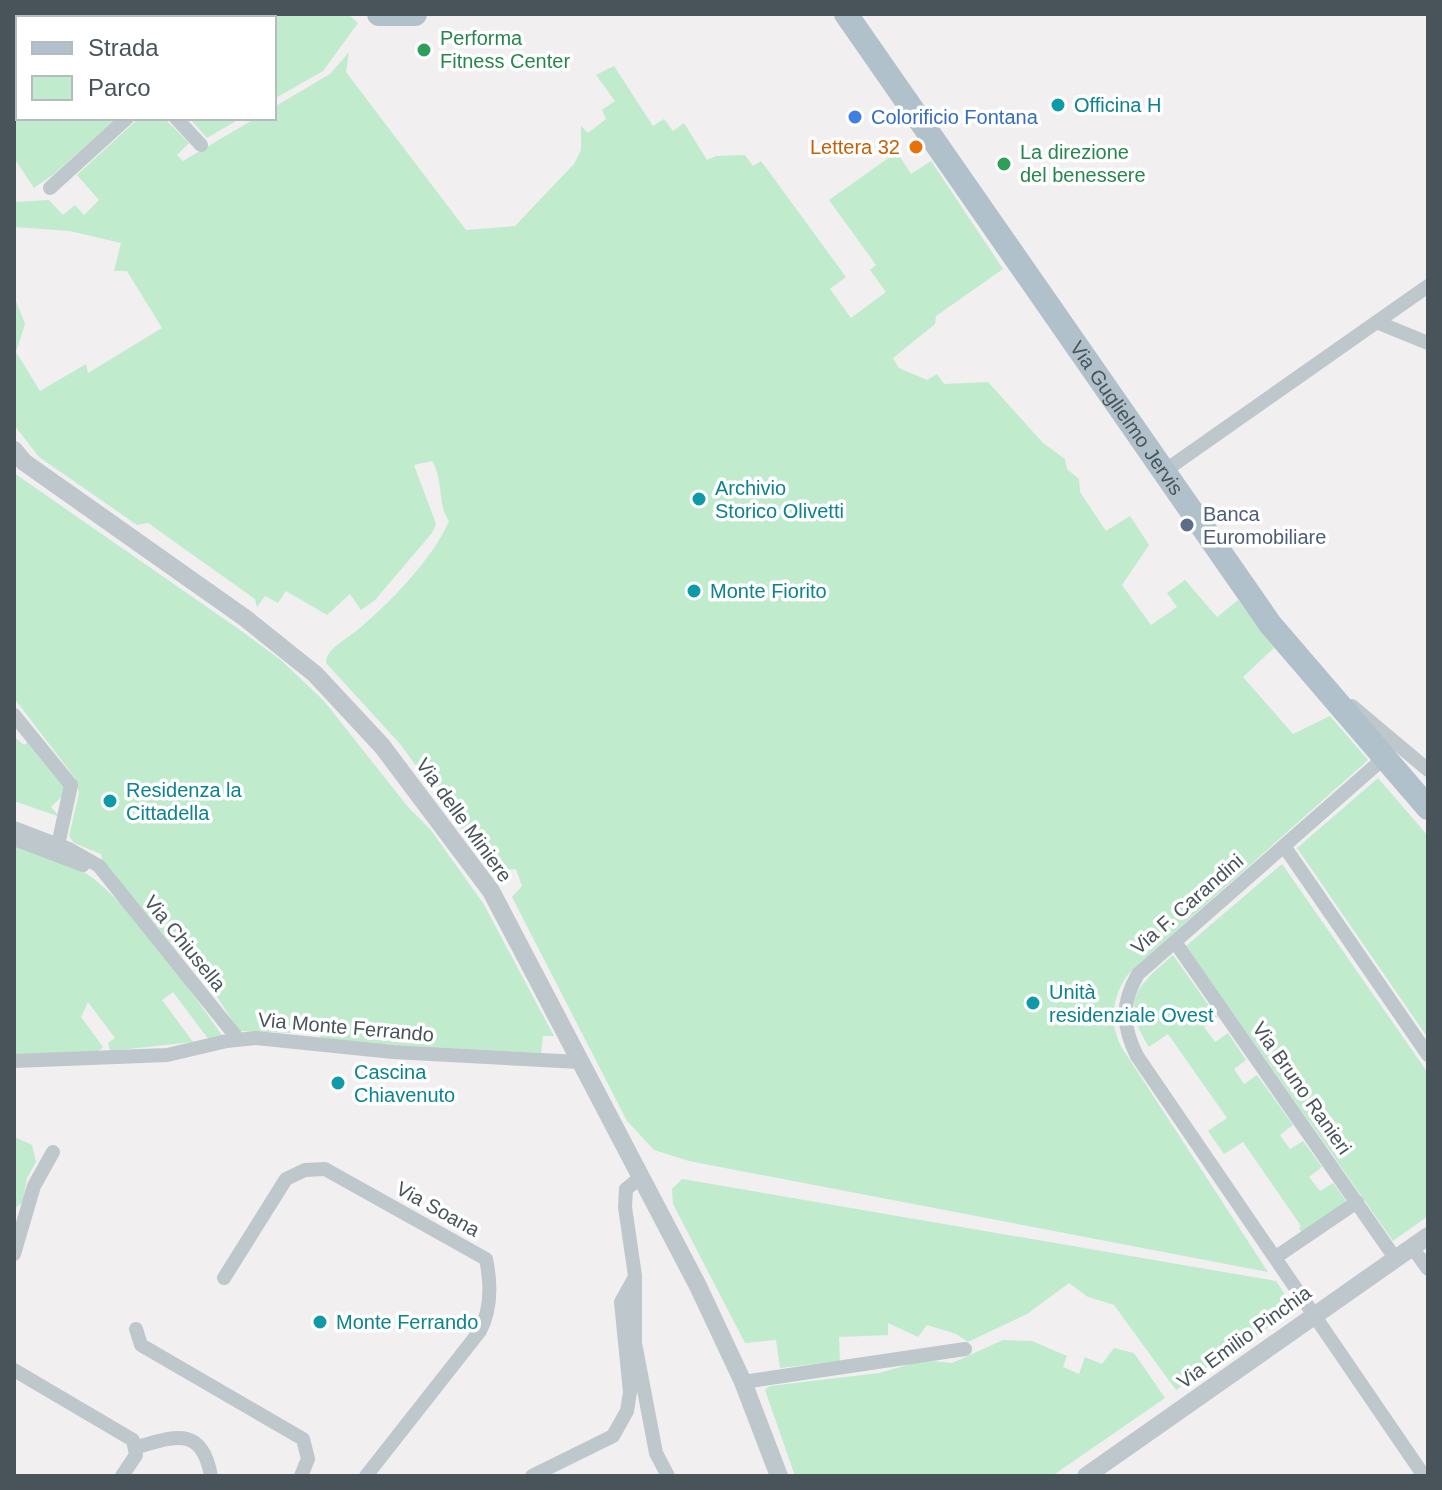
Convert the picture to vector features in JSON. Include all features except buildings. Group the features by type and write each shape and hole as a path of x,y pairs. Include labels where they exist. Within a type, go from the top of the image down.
{"main road":[{"path":"379,14 415,14"},
{"name":"Via Guglielmo Jervis","path":"846,14 1270,624 1428,808"}],"street":[{"path":"50,188 125,120"},
{"path":"178,120 201,145"},
{"path":"1163,472 1428,286"},
{"path":"1379,323 1428,343"},
{"name":"Via delle Miniere","path":"14,450 24,462 245,618 305,665 382,746 491,891 743,1382 779,1476"},
{"path":"1331,697 1343,698 1428,770"},
{"path":"14,715 71,785 58,845"},
{"name":"Via F. Carandini","path":"1384,758 1138,974 1130,987 1124,1012 1129,1041 1276,1257 1287,1280 1314,1314 1424,1476"},
{"name":"Via Chiusella","path":"14,828 88,859 102,872 238,1039"},
{"path":"14,839 102,872"},
{"path":"1284,846 1428,1055"},
{"name":"Via Bruno Ranieri","path":"1175,942 1395,1258"},
{"name":"Via Monte Ferrando","path":"14,1061 167,1055 238,1039 580,1062"},
{"path":"14,1254 34,1186 53,1152"},
{"name":"Via Soana","path":"224,1278 286,1179 315,1169 325,1169 486,1259 490,1295 480,1331 366,1476"},
{"path":"640,1178 626,1189 635,1276 635,1343 661,1476"},
{"path":"1276,1257 1357,1202"},
{"name":"Via Emilio Pinchia","path":"1086,1476 1428,1236"},
{"path":"1412,1247 1428,1269"},
{"path":"532,1476 613,1436 620,1425 630,1392 621,1302 635,1276"},
{"path":"136,1329 141,1345 303,1439 308,1459 301,1476"},
{"path":"743,1382 965,1349"},
{"path":"14,1370 133,1440 137,1447 136,1455 122,1476"},
{"path":"137,1447 166,1439 191,1439 206,1453 211,1476"},
{"path":"656,1453 668,1476"}],"green space":[{"path":"153,14 348,14 358,23 323,71 276,98 276,16"},
{"path":"15,47 16,120 115,120 34,188 14,158"},
{"path":"349,52 346,72 466,230 515,226 574,164 581,150 581,126 588,133 606,119 602,110 615,101 596,75 614,66 653,126 664,119 673,131 684,123 707,160 716,156 745,155 753,166 761,161 846,277 830,289 851,318 886,292 870,270 876,265 829,200 897,152 911,174 931,161 1003,269 936,316 935,324 893,358 899,368 927,380 937,374 944,384 988,382 1043,443 1065,459 1067,469 1079,479 1080,492 1106,531 1130,516 1149,545 1122,585 1151,625 1177,607 1167,593 1185,580 1217,617 1238,600 1274,648 1243,677 1293,734 1330,716 1368,760 1131,971 1120,989 1114,1008 1115,1029 1122,1048 1268,1272 689,1161 654,1150 627,1121 512,897 522,886 516,869 492,871 401,745 326,663 333,649 368,621 408,581 442,536 449,521 432,461 414,465 436,524 432,533 375,600 361,610 350,594 327,615 286,591 278,603 265,596 257,607 255,599 148,523 137,525 39,457 14,425 14,296 25,324 16,352 40,391 86,364 88,373 162,328 127,271 114,271 121,243 70,231 14,227 14,202 49,200 63,215 75,205 84,215 99,200 77,175 137,120 166,120 189,143 177,155 183,161 253,120 276,120 276,106 330,74"},
{"path":"191,120 238,120 207,138"},
{"path":"14,473 240,630 282,661 324,701 408,807 430,829 483,903 554,1036 543,1036 541,1053 320,1041 320,1034 239,1031 207,981 201,979 103,862 101,854 74,843 69,836 79,793 75,778 14,698"},
{"path":"14,737 24,745 31,739 69,789 51,807 60,817 14,801"},
{"path":"1378,778 1428,836 1428,1038 1297,848"},
{"path":"14,844 76,867 113,896 164,954 224,1038 209,1040 173,992 162,1000 193,1042 110,1051 108,1043 115,1038 88,1002 81,1017 103,1047 96,1053 14,1055"},
{"path":"1282,864 1428,1073 1428,1216 1393,1241 1186,946"},
{"path":"1173,955 1217,1017 1204,1027 1215,1042 1228,1033 1246,1060 1234,1069 1244,1084 1257,1075 1293,1125 1280,1135 1290,1149 1303,1141 1322,1167 1309,1177 1320,1191 1333,1183 1346,1201 1302,1233 1301,1226 1243,1142 1224,1154 1208,1131 1227,1118 1168,1034 1149,1047 1140,1031 1135,1018 1136,996 1150,976"},
{"path":"14,1139 32,1145 36,1162 27,1178 23,1202 14,1209"},
{"path":"682,1179 1276,1281 1295,1309 1176,1390 1114,1305 1088,1297 1069,1283 1027,1314 968,1342 956,1334 927,1325 918,1337 888,1323 888,1335 839,1337 840,1361 780,1368 776,1340 745,1343 673,1204 672,1189"},
{"path":"1003,1340 1032,1341 1067,1356 1063,1367 1079,1374 1085,1357 1102,1364 1114,1348 1134,1353 1165,1398 1052,1476 795,1476 765,1390 770,1386 879,1373 925,1360 952,1363"}],"place":[{"name":"Performa Fitness Center","path":"424,50"},
{"name":"Officina H","path":"1058,105"},
{"name":"Colorificio Fontana","path":"855,117"},
{"name":"Lettera 32","path":"916,147"},
{"name":"La direzione del benessere","path":"1004,164"},
{"name":"Archivio Storico Olivetti","path":"699,499"},
{"name":"Banca Euromobiliare","path":"1187,525"},
{"name":"Monte Fiorito","path":"694,591"},
{"name":"Residenza la Cittadella","path":"110,801"},
{"name":"Unità residenziale Ovest","path":"1033,1003"},
{"name":"Cascina Chiavenuto","path":"338,1083"},
{"name":"Monte Ferrando","path":"320,1322"}]}
